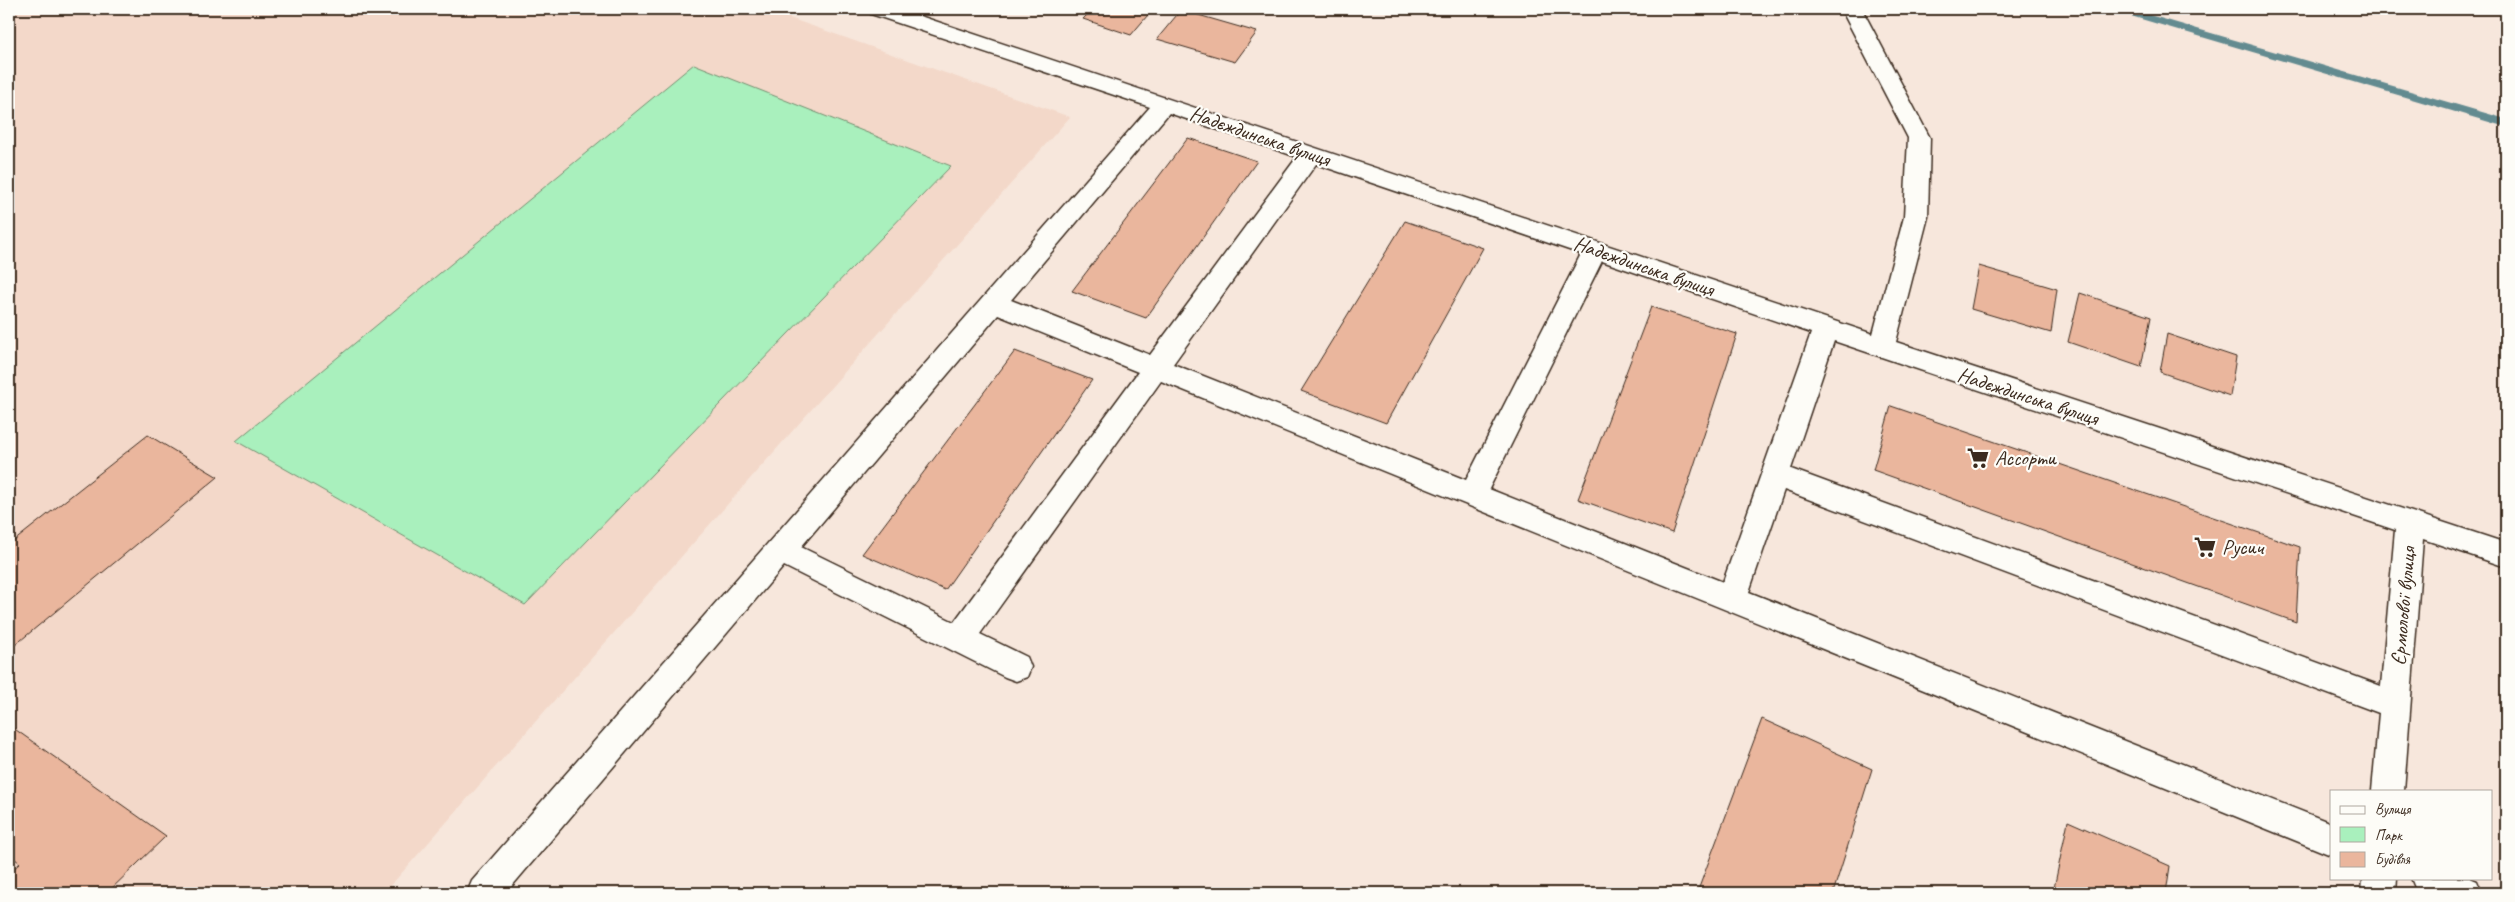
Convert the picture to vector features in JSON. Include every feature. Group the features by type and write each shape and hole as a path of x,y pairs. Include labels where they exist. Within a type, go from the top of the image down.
{"street":[{"name":"Надєждинська вулиця","path":"878,9 1165,104 1882,348 2410,523"},
{"path":"1852,9 1919,138 1916,217 1882,348"},
{"path":"484,893 1165,104"},
{"path":"960,639 1311,154"},
{"path":"1473,494 1595,250"},
{"path":"993,303 2330,839"},
{"path":"1732,598 1826,328"},
{"path":"1775,475 2395,705"},
{"name":"Єрмолової вулиця","path":"2388,790 2410,523 2506,555"},
{"path":"780,550 1016,668"},
{"path":"2379,893 2380,880"},
{"path":"2433,880 2466,893"}],"shaded area":[{"path":"9,9 764,9 1070,117 384,893 9,893"}],"green space":[{"path":"694,64 951,166 525,605 236,441"}],"building":[{"path":"1093,9 1153,9 1131,35 1083,19"},
{"path":"1181,10 1257,32 1235,62 1157,39"},
{"path":"1188,138 1257,161 1146,318 1072,291"},
{"path":"1405,221 1483,248 1386,423 1301,391"},
{"path":"1979,266 2057,289 2051,333 1971,309"},
{"path":"2080,293 2151,317 2141,367 2068,342"},
{"path":"1651,307 1737,334 1672,533 1578,499"},
{"path":"2167,334 2236,357 2230,396 2160,372"},
{"path":"1015,351 1092,380 945,590 862,554"},
{"path":"1891,406 2300,547 2296,622 1873,470"},
{"path":"148,435 218,477 9,650 9,545"},
{"path":"1762,719 1872,769 1833,893 1697,893"},
{"path":"9,725 166,836 107,893 9,893 9,873 20,863 9,854"},
{"path":"2068,821 2170,866 2166,893 2053,893"}],"waterway":[{"path":"2118,9 2506,123"}],"place":[{"name":"Ассорти","path":"1978,458"},
{"name":"Русич","path":"2205,547"}]}
